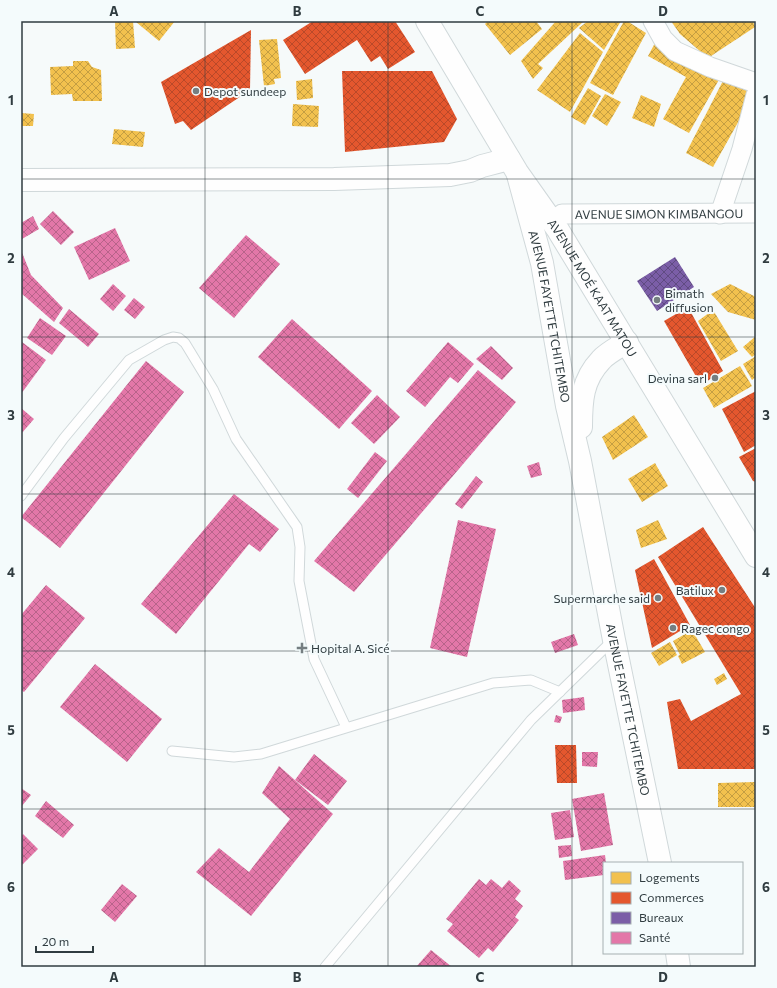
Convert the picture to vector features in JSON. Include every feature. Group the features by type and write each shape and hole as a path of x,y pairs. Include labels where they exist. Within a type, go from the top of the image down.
{"street":[{"name":"AVENUE MOÉ KAAT MATOU","path":"427,21 513,165 558,230 627,342 756,556"},
{"name":"AVENUE MOÉ KAAT MATOU","path":"443,21 516,143 562,214 756,526"},
{"path":"653,21 663,39 675,51 710,67 756,83"},
{"path":"720,214 742,149 756,95"},
{"path":"21,180 334,179 434,175 470,171 482,166 513,165"},
{"name":"AVENUE FAYETTE TCHITEMBO","path":"513,165 542,263 567,406 580,460 614,640 660,862"},
{"name":"AVENUE SIMON KIMBANGOU","path":"562,214 756,213"},
{"name":"AVENUE FAYETTE TCHITEMBO","path":"580,460 582,396 586,380 601,359 627,342"},
{"path":"677,954 679,967"}],"lane":[{"path":"21,496 64,438 129,360 164,340 173,337 179,338 185,343 213,389 236,439 297,527 300,547 299,581 314,659 346,728"},
{"path":"325,967 531,720 614,640"},
{"path":"172,751 234,757 261,754 493,683 530,680 560,692"}],"building: Logements":[{"path":"115,21 133,21 135,48 116,49"},
{"path":"175,21 159,41 136,22"},
{"path":"488,21 536,21 542,29 510,55 485,24"},
{"path":"556,21 584,21 538,64 543,68 533,79 521,61"},
{"path":"588,21 621,21 604,50 579,28"},
{"path":"624,21 627,21 646,33 613,95 590,83"},
{"path":"671,21 753,21 755,27 708,58 680,34"},
{"path":"580,33 603,52 570,112 537,90"},
{"path":"277,39 281,78 274,79 275,84 264,86 259,40"},
{"path":"655,43 721,76 689,133 663,119 686,77 648,56"},
{"path":"73,61 88,61 92,67 101,70 102,101 73,101 72,94 51,95 50,67 73,66"},
{"path":"727,73 756,80 745,110 713,167 686,153"},
{"path":"312,79 313,98 297,100 296,81"},
{"path":"588,88 601,96 585,125 571,117"},
{"path":"605,94 621,102 607,126 592,116"},
{"path":"641,95 661,104 654,127 632,118"},
{"path":"293,104 319,106 318,127 292,126"},
{"path":"21,113 34,114 33,126 21,126"},
{"path":"114,129 145,132 143,147 112,144"},
{"path":"730,284 756,297 756,320 728,312 711,294"},
{"path":"713,310 738,351 721,361 698,321"},
{"path":"756,336 756,354 752,357 743,347"},
{"path":"756,356 756,377 752,380 743,364"},
{"path":"740,366 752,386 714,408 703,388"},
{"path":"634,415 648,437 613,460 602,437"},
{"path":"655,463 668,486 642,502 628,479"},
{"path":"658,520 667,539 641,548 636,530"},
{"path":"692,630 705,652 682,664 678,656 680,655 673,641"},
{"path":"670,642 677,655 659,666 651,653"},
{"path":"724,673 727,679 717,685 714,679"},
{"path":"755,782 755,807 718,807 718,783"}],"building: Commerces":[{"path":"313,21 395,21 415,52 388,69 380,56 371,62 357,40 305,74 283,40"},
{"path":"251,30 250,90 191,130 183,121 175,124 161,82"},
{"path":"342,71 432,71 457,119 444,142 345,152"},
{"path":"688,307 723,371 701,385 664,321"},
{"path":"756,391 756,445 744,452 722,409"},
{"path":"756,448 756,482 753,481 739,457"},
{"path":"703,527 756,609 756,769 678,769 667,702 680,699 691,721 741,694 658,557"},
{"path":"654,559 690,625 652,648 635,570"},
{"path":"555,745 576,745 577,783 557,783"}],"building: Bureaux":[{"path":"675,257 694,287 657,311 637,281"}],"building: Santé":[{"path":"53,211 74,232 61,245 40,224"},
{"path":"33,216 39,229 22,239 21,223"},
{"path":"115,228 130,261 89,280 74,247"},
{"path":"246,235 280,264 234,318 199,288"},
{"path":"21,250 31,275 63,308 54,322 21,293"},
{"path":"113,284 126,296 113,311 100,299"},
{"path":"134,298 145,307 135,319 124,310"},
{"path":"69,309 99,334 88,347 59,323"},
{"path":"40,318 66,336 52,355 27,338"},
{"path":"292,319 372,391 339,429 258,357"},
{"path":"22,342 46,360 21,394 21,344"},
{"path":"448,342 474,364 458,383 450,377 425,407 406,391"},
{"path":"491,346 513,368 502,380 476,359"},
{"path":"146,361 184,392 60,548 21,517"},
{"path":"478,370 516,402 354,592 314,561"},
{"path":"377,395 400,417 374,444 351,423"},
{"path":"21,408 34,419 21,434"},
{"path":"375,452 387,461 358,498 347,489"},
{"path":"539,462 542,475 531,478 527,466"},
{"path":"476,476 483,482 462,509 455,504"},
{"path":"234,494 279,529 260,552 249,544 176,634 141,604"},
{"path":"458,520 496,529 467,657 430,648"},
{"path":"46,585 85,618 24,692 21,690 21,615"},
{"path":"574,634 578,645 555,653 551,642"},
{"path":"95,664 162,719 127,762 60,707"},
{"path":"584,697 585,710 563,713 562,700"},
{"path":"556,715 562,717 560,723 554,722"},
{"path":"582,752 598,752 597,767 582,766"},
{"path":"314,754 347,781 328,805 295,780"},
{"path":"279,766 333,814 251,916 196,872 219,848 249,872 290,819 262,793"},
{"path":"21,788 31,795 21,807"},
{"path":"604,793 613,845 581,851 572,799"},
{"path":"46,801 74,825 63,838 35,816"},
{"path":"570,810 574,837 555,840 551,813"},
{"path":"23,834 38,849 21,866 21,837"},
{"path":"571,845 572,856 559,858 558,846"},
{"path":"605,855 606,862 603,862 603,875 565,880 563,861"},
{"path":"479,879 486,885 491,879 502,888 509,880 521,891 515,899 523,906 515,917 519,920 493,952 488,948 479,958 447,931 453,924 446,919"},
{"path":"122,884 137,896 115,922 101,910"},
{"path":"431,950 452,967 416,967"}],"place":[{"name":"Depot sundeep","path":"196,91"},
{"name":"Bimath diffusion","path":"657,300"},
{"name":"Devina sarl","path":"715,378"},
{"name":"Batilux","path":"722,590"},
{"name":"Supermarche said","path":"658,598"},
{"name":"Ragec congo","path":"673,628"},
{"name":"Hopital A. Sicé","path":"302,648"}]}
